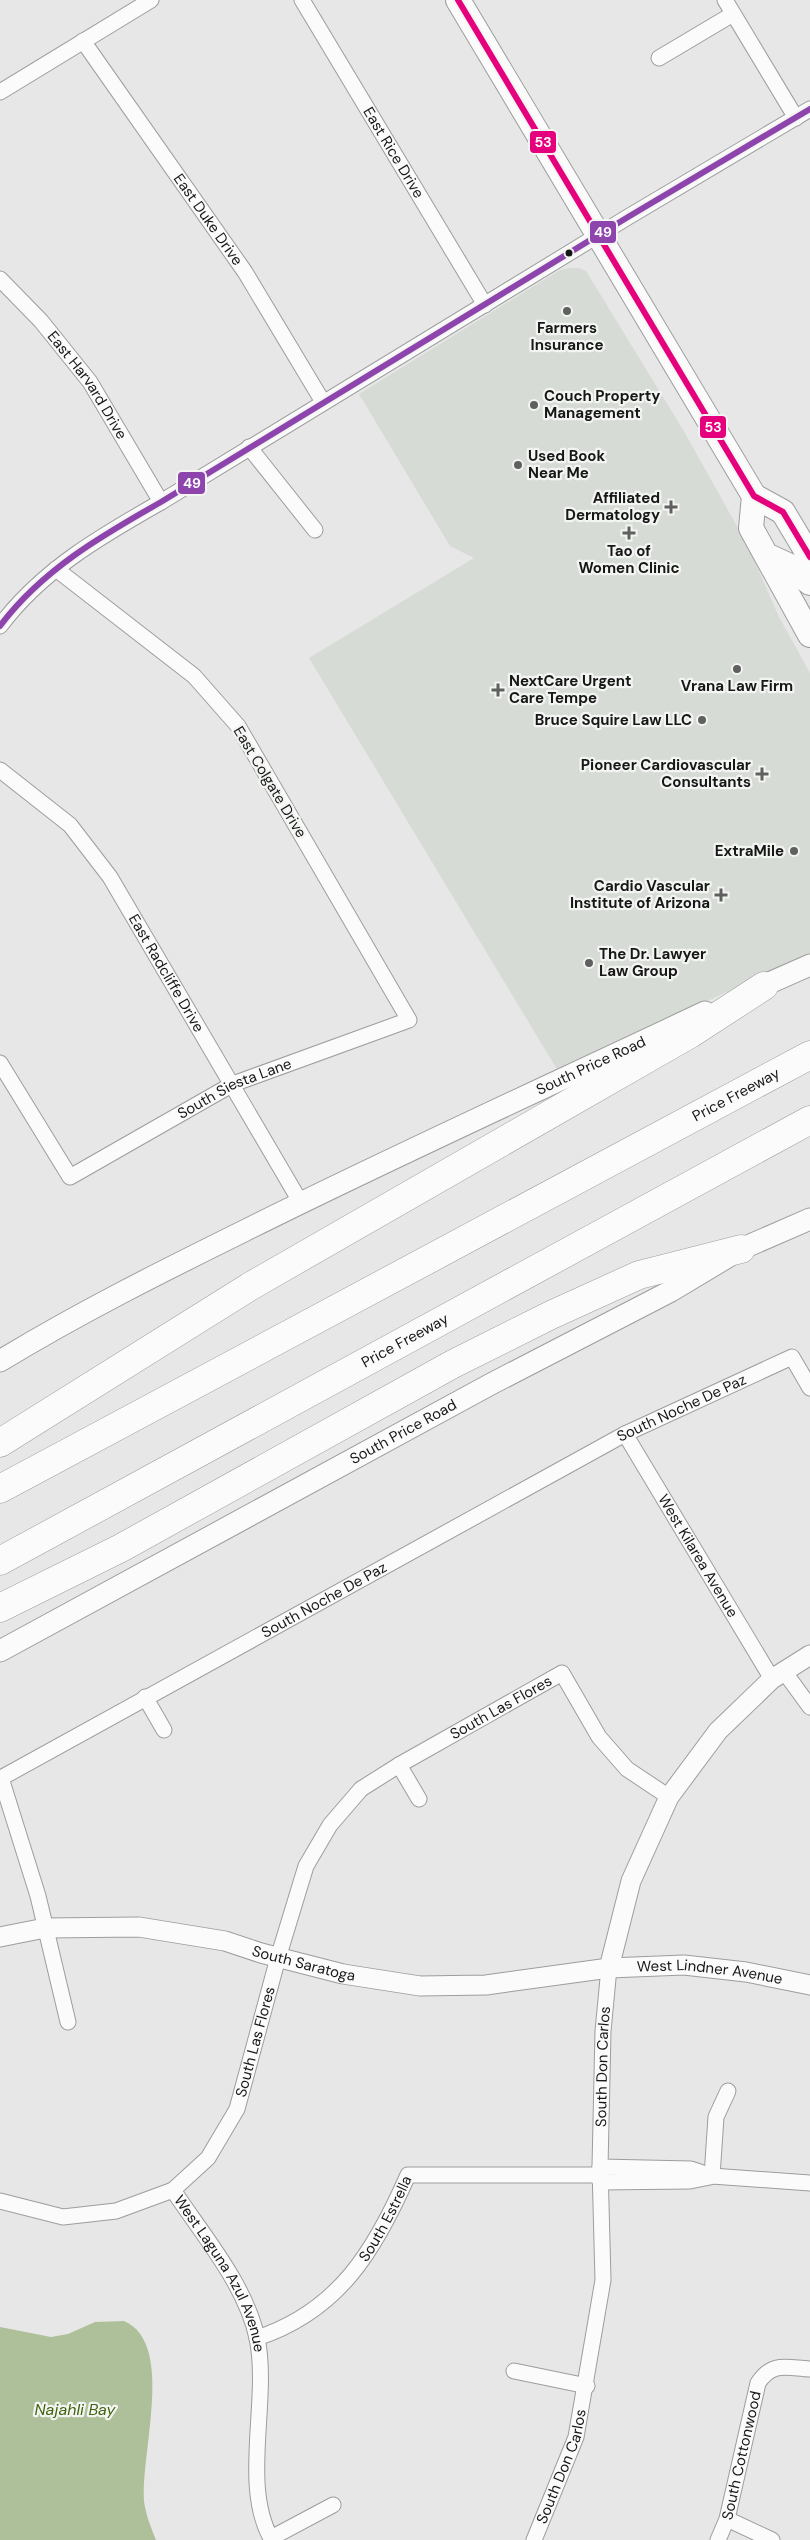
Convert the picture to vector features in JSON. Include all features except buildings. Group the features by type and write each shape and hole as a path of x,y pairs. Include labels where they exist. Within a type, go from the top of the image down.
{"highway":[{"path":"0,1443 241,1291 690,1034 764,986"},
{"name":"Price Freeway","path":"0,1490 810,1054"},
{"name":"Price Freeway","path":"0,1561 810,1120"},
{"path":"0,1608 121,1548 461,1359 551,1315 639,1275 741,1249"}],"main road":[{"path":"458,0 754,496 783,512 810,557"},
{"path":"754,496 751,528 809,630"},
{"path":"766,555 790,566 810,583"},
{"name":"South Price Road","path":"0,1361 115,1295 301,1203 557,1080 810,965"},
{"name":"South Price Road","path":"0,1652 491,1384 671,1291 741,1249 810,1219"}],"street":[{"path":"0,92 151,0"},
{"name":"East Rice Drive","path":"302,0 485,305"},
{"path":"725,0 796,118"},
{"path":"659,58 733,14"},
{"name":"East Duke Drive","path":"84,42 245,272 323,402"},
{"path":"0,626 15,606 91,541 160,502 810,109"},
{"name":"East Harvard Drive","path":"0,279 41,320 90,382 160,502"},
{"path":"249,447 315,530"},
{"name":"East Colgate Drive","path":"56,569 194,676 238,726 409,1020"},
{"name":"East Radcliffe Drive","path":"0,770 70,825 110,876 301,1203"},
{"name":"South Siesta Lane","path":"0,1063 70,1178 233,1084 409,1020"},
{"name":"South Noche De Paz","path":"44,1928 38,1896 1,1778 625,1434 792,1358 810,1388"},
{"name":"West Kilarea Avenue","path":"625,1434 778,1674 810,1707"},
{"name":"South Don Carlos","path":"537,2539 576,2437 587,2386 603,2280 600,2175 603,2030 609,1968 631,1881 669,1797 718,1732 778,1674 810,1655"},
{"name":"South Las Flores","path":"173,2190 208,2158 238,2108 278,1958 306,1866 330,1825 361,1789 399,1765 562,1673 599,1737 627,1769 669,1797"},
{"path":"145,1697 164,1730"},
{"path":"399,1765 419,1799"},
{"name":"South Saratoga","path":"0,1937 44,1928 139,1927 225,1941 278,1958 343,1974 420,1986 486,1985 609,1968"},
{"path":"44,1928 68,2022"},
{"name":"West Lindner Avenue","path":"609,1968 684,1965 746,1972 810,1985"},
{"path":"712,2176 716,2117 728,2091"},
{"path":"600,2175 691,2170 712,2176 810,2183"},
{"name":"South Estrella","path":"257,2338 306,2317 350,2278 387,2221 408,2175 600,2175"},
{"name":"West Laguna Azul Avenue","path":"0,2201 63,2217 116,2211 173,2190 240,2291 257,2338 261,2382 257,2469 260,2512 271,2539 333,2505"},
{"name":"South Cottonwood","path":"718,2540 727,2519 758,2383 765,2372 773,2368 810,2369"},
{"path":"514,2371 587,2386"},
{"path":"727,2519 772,2540"}],"shaded area":[{"path":"579,268 586,271 685,433 748,546 779,617 810,673 810,953 558,1071 309,658 474,558 450,546 359,394 560,270"}],"water":[{"name":"Najahli Bay","path":"124,2321 140,2334 149,2354 152,2378 152,2406 144,2487 145,2507 156,2540 0,2540 0,2327 51,2337 68,2334 95,2322"}],"transit line":[{"name":"53","path":"458,0 754,496 783,512 810,557"},
{"name":"49","path":"0,626 34,588 95,541 628,217 810,109"}],"place":[{"name":"Farmers Insurance","path":"567,311"},
{"name":"Couch Property Management","path":"534,405"},
{"name":"Used Book Near Me","path":"518,465"},
{"name":"Affiliated Dermatology","path":"671,507"},
{"name":"Tao of Women Clinic","path":"629,533"},
{"name":"Vrana Law Firm","path":"737,669"},
{"name":"NextCare Urgent Care Tempe","path":"498,690"},
{"name":"Bruce Squire Law LLC","path":"702,720"},
{"name":"Pioneer Cardiovascular Consultants","path":"762,774"},
{"name":"ExtraMile","path":"794,851"},
{"name":"Cardio Vascular Institute of Arizona","path":"721,895"},
{"name":"The Dr. Lawyer Law Group","path":"589,963"}]}
